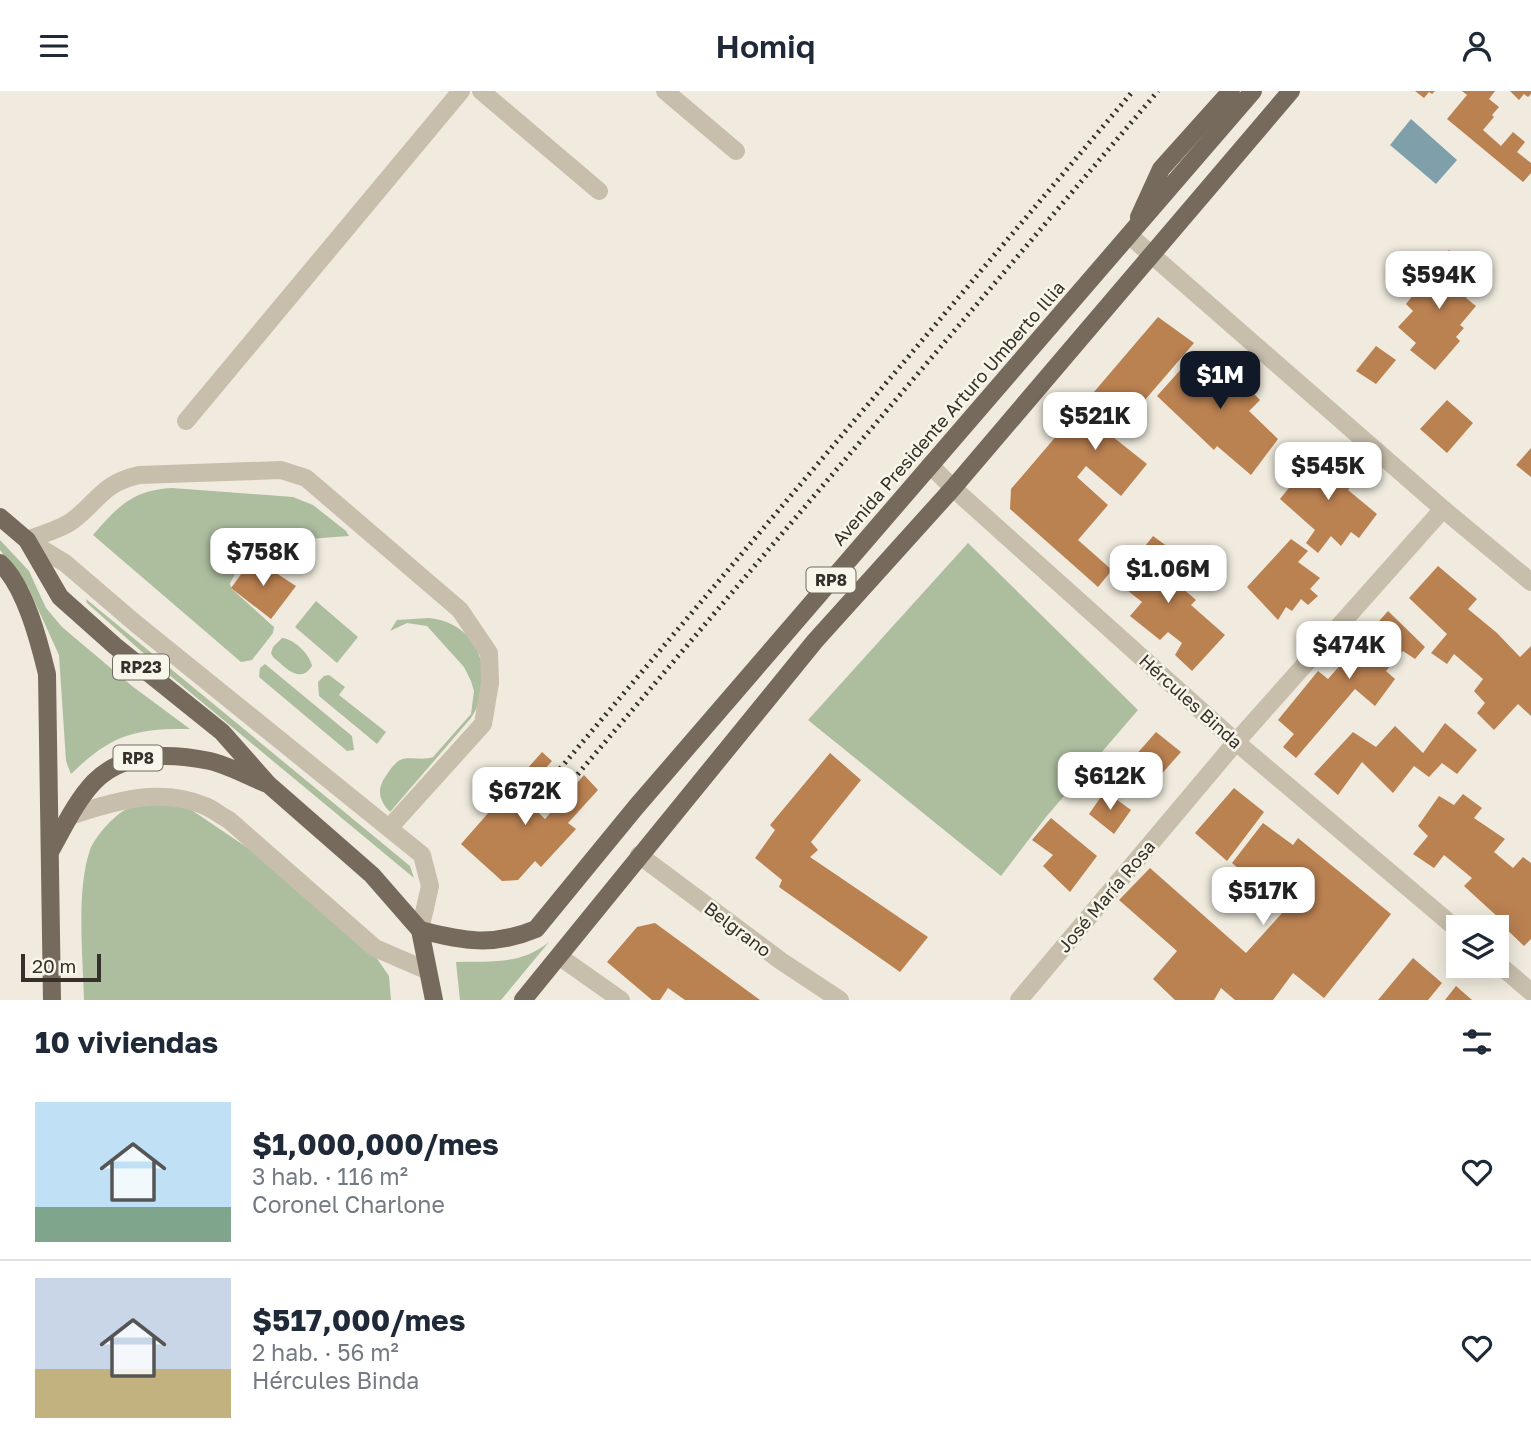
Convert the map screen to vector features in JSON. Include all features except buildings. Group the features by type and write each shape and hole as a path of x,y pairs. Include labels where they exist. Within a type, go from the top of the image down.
{"main road":[{"path":"1130,236 1161,169 1231,91"},
{"name":"Avenida Presidente Arturo Umberto Illia","path":"419,930 468,942 515,937 536,929 636,807 1253,91"},
{"name":"RP8","path":"523,1000 815,641 953,488 1291,91"},
{"name":"RP23","path":"0,517 27,540 60,597 115,646 222,732 268,784"},
{"path":"0,563 8,570 33,624 47,674 50,853"},
{"name":"RP8","path":"52,1000 50,853 70,815 94,782 116,766 142,757 165,756 212,761 268,784 372,875 419,930"},
{"path":"419,930 434,1000"}],"street":[{"path":"186,421 461,91"},
{"path":"481,91 599,191"},
{"path":"665,91 736,151"},
{"path":"1130,236 1443,509 1531,582"},
{"name":"Hércules Binda","path":"930,465 1236,741 1446,920"},
{"path":"27,540 72,521 103,490 119,479 139,475 281,470 306,478 460,610 489,653 490,683 484,725 390,827"},
{"name":"José María Rosa","path":"1019,1000 1236,741 1443,509"},
{"path":"27,540 65,563 135,623 422,855 430,886 419,930"},
{"path":"70,815 136,797 164,796 206,806 229,820 375,949 426,969"},
{"name":"Belgrano","path":"639,855 781,961 840,1000"},
{"path":"560,957 621,1000"},
{"path":"1509,973 1531,992"}],"green space":[{"path":"172,488 293,497 313,505 349,536 268,542 246,559 230,584 232,589 274,627 273,633 252,660 241,662 93,535 118,508 136,496"},
{"path":"0,540 29,571 46,608 62,627 132,686 190,729 153,730 124,737 99,750 71,774 66,761 59,655 28,587 0,550"},
{"path":"968,543 1138,710 1046,817 1001,876 808,720"},
{"path":"86,599 410,866 414,878 150,659 87,603"},
{"path":"316,601 358,637 337,663 295,627"},
{"path":"429,618 447,622 461,630 472,642 483,671 483,687 471,718 390,812 383,802 380,788 392,767 404,759 433,757 471,714 474,691 464,667 427,626 407,623 390,631 397,620"},
{"path":"282,638 296,644 311,661 312,666 303,674 292,672 273,657 273,647"},
{"path":"265,664 352,736 354,750 347,751 259,677 260,668"},
{"path":"329,675 345,687 339,695 386,732 377,744 319,696 318,682"},
{"path":"150,801 190,809 264,859 376,957 389,976 391,1000 84,1000 82,904 90,850 101,832 124,810"},
{"path":"549,942 501,1000 460,1000 456,962 516,958 528,955"}],"water":[{"path":"1411,119 1457,160 1436,184 1390,145"}],"railway":[{"path":"542,790 1133,91"},
{"path":"555,801 1158,91"}]}
